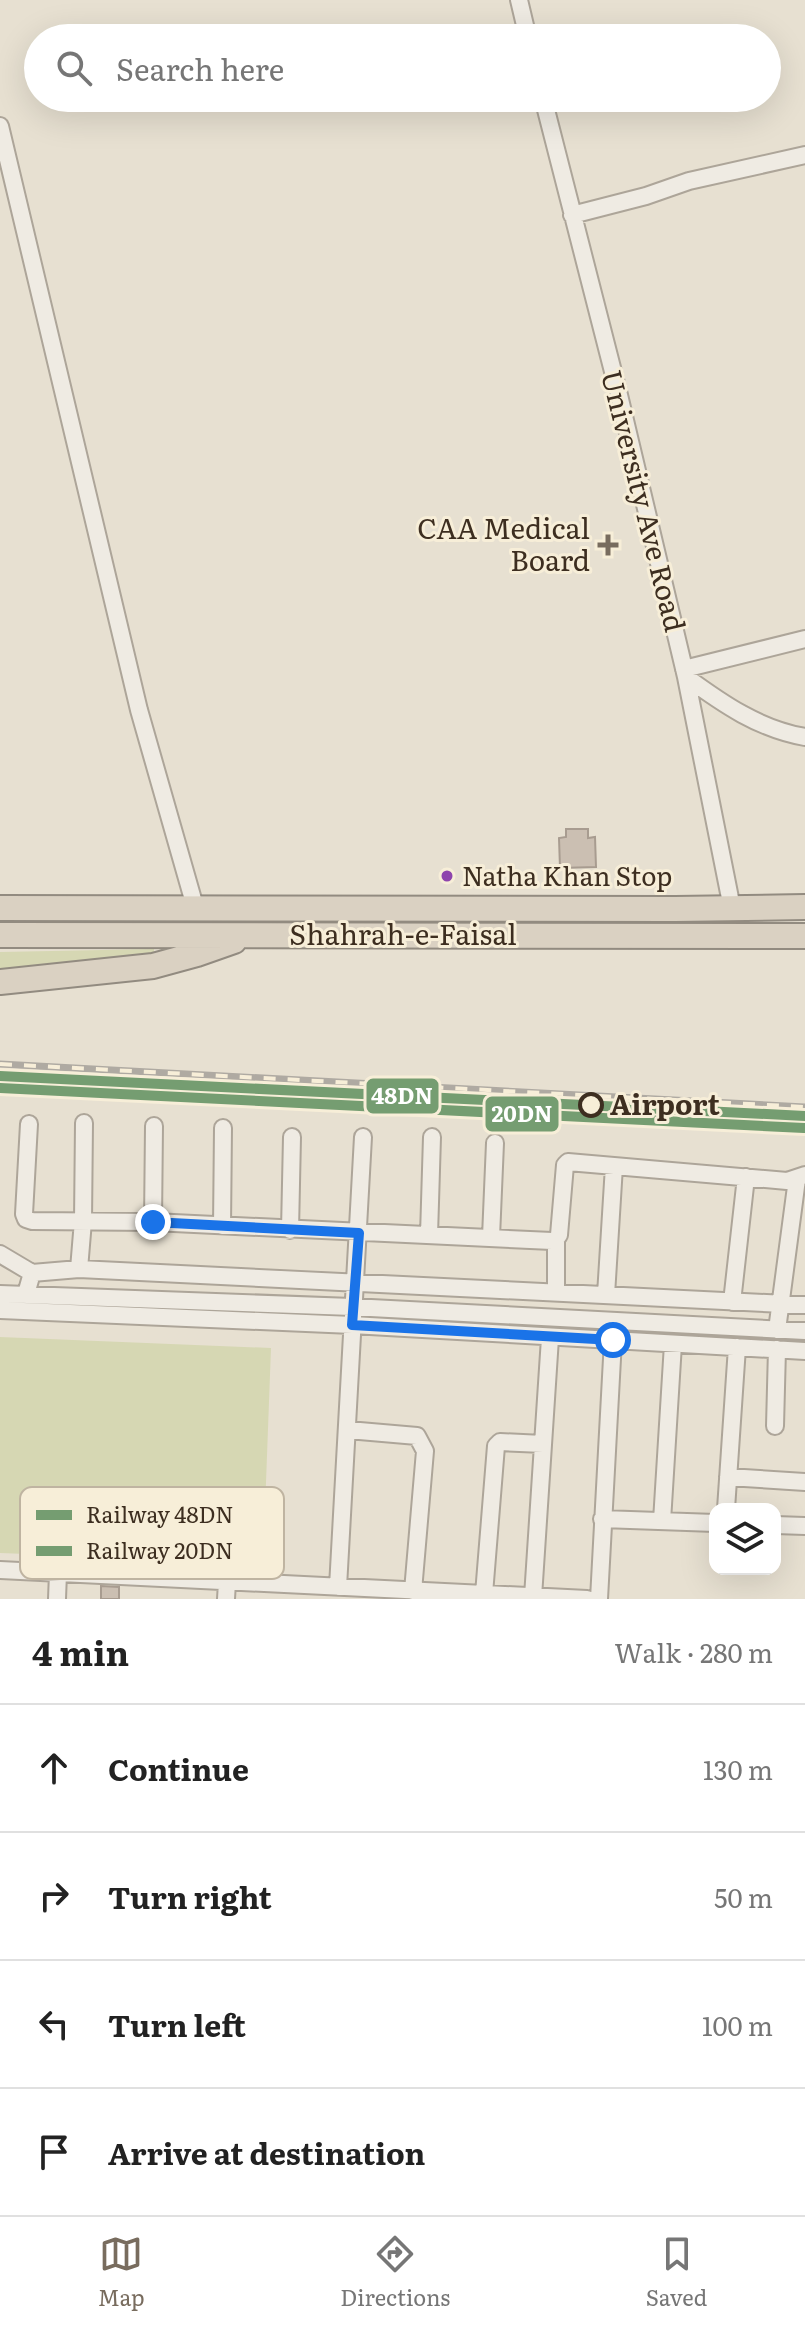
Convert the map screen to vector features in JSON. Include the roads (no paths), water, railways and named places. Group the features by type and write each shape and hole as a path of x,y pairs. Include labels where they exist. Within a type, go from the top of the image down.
{"highway":[{"name":"Shahrah-e-Faisal","path":"0,908 805,907"},
{"name":"Shahrah-e-Faisal","path":"0,935 805,936"},
{"path":"0,982 153,966 252,935"}],"street":[{"path":"519,0 525,24"},
{"name":"University Ave Road","path":"546,112 619,395 685,673 732,908"},
{"path":"0,126 139,710 196,910"},
{"path":"572,215 646,196 689,181 805,155"},
{"path":"685,673 805,639"},
{"path":"685,673 729,708 774,731 805,737"},
{"path":"79,1269 84,1123"},
{"path":"29,1124 26,1219 556,1239"},
{"path":"153,1222 154,1126"},
{"path":"222,1226 223,1128"},
{"path":"290,1230 292,1137"},
{"path":"338,1587 363,1137"},
{"path":"429,1235 432,1137"},
{"path":"491,1237 495,1143"},
{"path":"556,1292 556,1239 567,1163 787,1181 801,1177 777,1330"},
{"path":"606,1295 614,1166"},
{"path":"732,1302 746,1177"},
{"path":"0,1254 32,1273 79,1269 805,1305"},
{"path":"26,1294 32,1273"},
{"path":"0,1294 352,1316 550,1338 805,1351"},
{"path":"651,1324 652,1297"},
{"path":"0,1310 352,1316 805,1331"},
{"path":"533,1597 550,1338"},
{"path":"599,1599 613,1340"},
{"path":"662,1521 673,1344"},
{"path":"726,1503 737,1347"},
{"path":"775,1426 777,1349"},
{"path":"348,1430 417,1436 422,1441 425,1451 413,1591"},
{"path":"484,1594 496,1446 500,1442 543,1444"},
{"path":"728,1477 805,1482"},
{"path":"602,1519 709,1523"},
{"path":"781,1525 805,1526"},
{"path":"0,1570 20,1571"},
{"path":"57,1599 58,1579"},
{"path":"171,1579 338,1587 395,1594 413,1591 587,1599"},
{"path":"226,1599 227,1582"}],"railway":[{"path":"0,1064 805,1107"}],"rail line":[{"name":"48DN","path":"0,1076 805,1116"},
{"name":"20DN","path":"0,1088 804,1128"}],"place":[{"name":"CAA Medical Board","path":"608,545"},
{"name":"Natha Khan Stop","path":"447,876"},
{"name":"Airport","path":"591,1105"}]}
